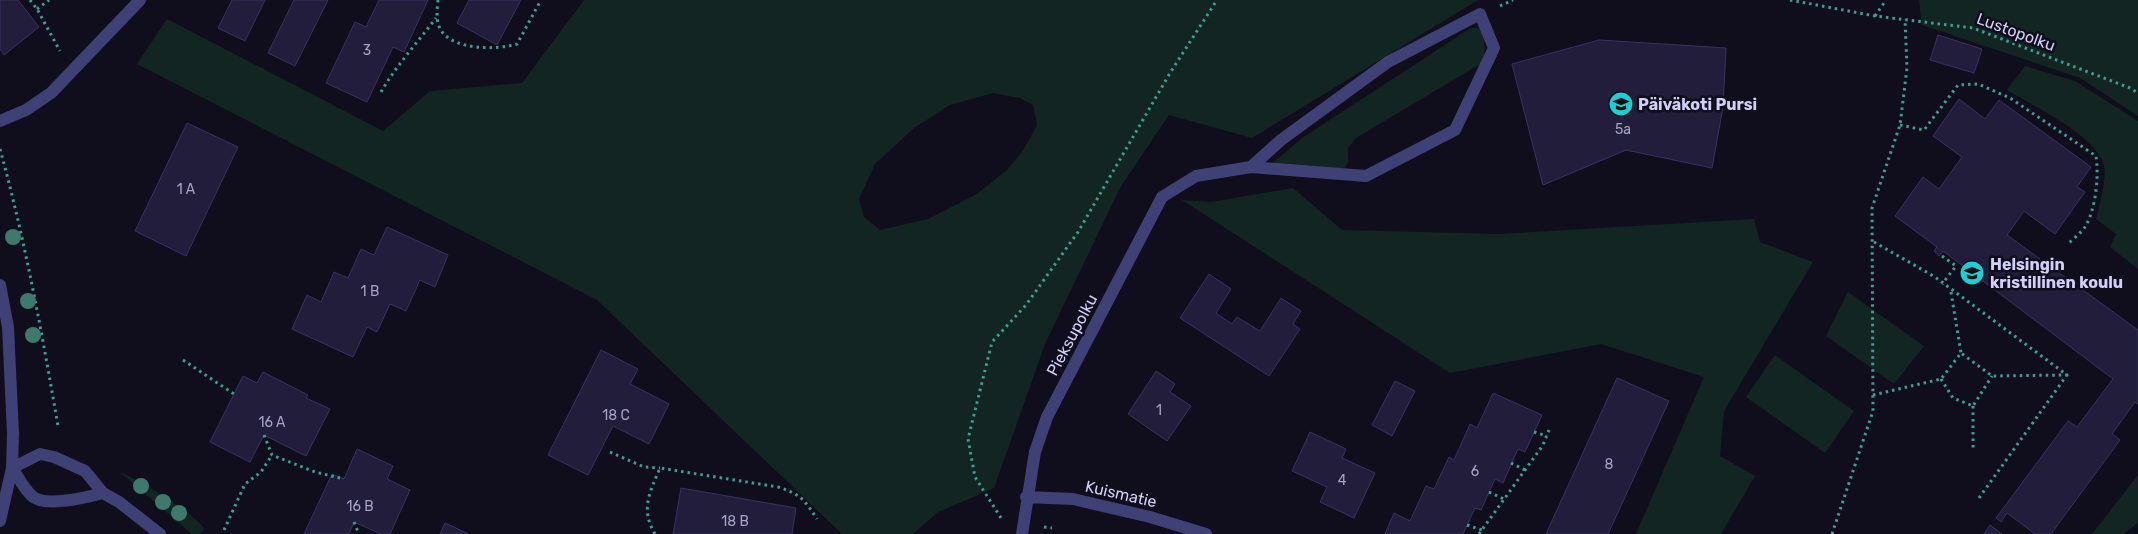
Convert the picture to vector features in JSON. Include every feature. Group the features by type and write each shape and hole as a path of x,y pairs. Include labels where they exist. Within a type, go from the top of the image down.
{"street":[{"path":"0,120 26,110 51,93 140,0"},
{"path":"1480,14 1494,48 1455,130 1366,176 1252,167 1281,140 1388,62 1480,14"},
{"name":"Pieksupolku","path":"1022,534 1026,497 1035,452 1048,417 1162,197 1196,176 1252,167"},
{"path":"0,284 8,327 5,353 13,416 12,468 0,521"},
{"path":"12,468 40,454 54,457 85,471 103,493 119,502 160,534"},
{"path":"12,468 32,497 43,501 79,499 103,493"},
{"name":"Kuismatie","path":"1026,497 1073,499 1150,517 1206,534"}],"path":[{"path":"30,0 38,9 63,56"},
{"path":"38,9 49,0"},
{"path":"438,0 436,18 442,33 454,42 489,48 504,48 517,44 541,0"},
{"path":"1001,518 975,477 968,439 992,342 1026,305 1078,232 1170,73 1217,0"},
{"name":"Lustopolku","path":"1790,0 1875,16 1973,28 2130,88 2138,93"},
{"path":"1875,16 1886,0"},
{"path":"381,92 395,69 408,56 436,18"},
{"path":"1832,534 1873,411 1874,242 1872,208 1900,125 1907,68 1905,19"},
{"path":"1900,125 1924,130 1958,85 1978,84 2010,98 2096,156 2098,174 2095,195 2085,226 2068,244"},
{"path":"0,149 17,210 40,321 58,426"},
{"path":"1874,242 1935,277 2067,375"},
{"path":"1942,256 1956,266 1942,284"},
{"path":"1951,290 1961,353 1992,376 2067,375"},
{"path":"1873,395 1941,379 1961,353"},
{"path":"183,360 234,394"},
{"path":"1979,498 2067,375"},
{"path":"1973,448 1973,406 1992,376"},
{"path":"1941,379 1953,398 1973,406"},
{"path":"1479,534 1543,445 1549,430"},
{"path":"1534,432 1546,436"},
{"path":"264,435 272,455 316,472 344,479"},
{"path":"610,452 644,467 778,487 796,493 807,504 817,519"},
{"path":"224,530 245,484 261,472 272,455"},
{"path":"1511,463 1525,470"},
{"path":"655,534 647,521 648,497 660,468"},
{"path":"1489,492 1504,499"},
{"path":"354,522 359,534"},
{"path":"1467,525 1482,530"}],"green space":[{"path":"584,0 1478,0 1252,138 1169,115 1121,186 1045,344 994,488 938,512 913,534 842,534 597,300 137,64 167,19 383,131 430,91 522,83","holes":["993,93 1020,98 1033,105 1037,125 1024,149 1007,170 977,194 928,219 880,230 864,217 859,199 875,164 914,128 950,105"]},
{"path":"1919,0 2138,0 2138,116 2080,78 1922,25"},
{"path":"1471,28 1480,28 1485,50 1482,63 1356,138 1348,148 1348,162 1345,168 1322,169 1277,165 1274,162 1302,138"},
{"path":"2025,66 2075,81 2138,121 2138,269 2110,247 2116,234 2096,219 2105,171 2099,155 2090,144 2063,123 2007,90"},
{"path":"1293,188 1342,230 1499,234 1754,219 1760,242 1813,262 1724,411 1720,456 1755,476 1721,534 1636,534 1704,377 1601,344 1450,373 1182,200 1211,202"},
{"path":"1848,292 1924,346 1894,384 1826,336"},
{"path":"1775,355 1854,411 1825,453 1746,397"},
{"path":"121,473 139,481 166,498 192,516 204,529 200,534 192,534"},
{"path":"2138,475 2138,523 2123,534 2092,534"}],"building":[{"path":"0,0 18,0 39,27 4,55 0,49"},
{"path":"232,0 265,0 245,41 218,28"},
{"path":"294,0 328,0 295,66 268,53"},
{"path":"379,0 428,0 404,52 393,47 367,102 326,83 355,22 366,27"},
{"path":"469,0 521,0 497,45 457,23"},
{"path":"1938,35 1982,49 1974,73 1930,60"},
{"path":"1599,40 1726,48 1723,107 1712,168 1626,150 1543,185 1512,64"},
{"path":"1959,99 1985,119 1999,100 2091,167 2077,187 2085,192 2055,234 2024,211 2007,235 2138,330 2138,404 2135,402 2112,434 2120,440 2051,534 2035,534 2007,513 2001,522 1996,518 2068,421 2077,427 2113,379 1943,251 1939,256 1934,251 1937,247 1895,216 1923,177 1939,189 1962,157 1933,136"},
{"path":"187,123 238,147 186,256 135,231"},
{"path":"387,227 448,255 435,287 420,280 406,311 390,304 377,332 367,327 353,357 292,329 307,295 321,302 334,272 348,278 361,249 374,255"},
{"path":"1209,274 1231,289 1216,313 1232,324 1237,317 1260,331 1281,298 1301,311 1293,324 1300,329 1269,376 1180,318"},
{"path":"601,350 638,369 630,384 669,404 649,444 613,426 588,475 548,455"},
{"path":"1156,371 1175,384 1170,392 1191,406 1167,441 1128,414"},
{"path":"263,372 308,395 306,398 330,409 306,456 264,435 250,462 210,442 243,376 257,383"},
{"path":"1617,378 1669,401 1608,534 1546,534"},
{"path":"1395,381 1415,391 1392,436 1372,425"},
{"path":"1493,393 1542,415 1525,452 1518,449 1503,483 1495,479 1481,510 1475,508 1463,534 1385,534 1394,513 1410,521 1426,486 1434,489 1449,457 1454,460 1470,424 1477,428"},
{"path":"1310,432 1346,449 1342,458 1375,473 1354,518 1320,502 1327,487 1292,471"},
{"path":"357,449 393,466 387,479 410,490 390,534 381,534 354,522 349,534 304,534 332,474 344,479"},
{"path":"681,488 796,508 792,534 673,534"},
{"path":"445,523 469,534 440,534"},
{"path":"1990,525 2002,534 1984,534"}],"place":[{"name":"Päiväkoti Pursi","path":"1621,104"},
{"name":"Helsingin kristillinen koulu","path":"1972,273"}]}
